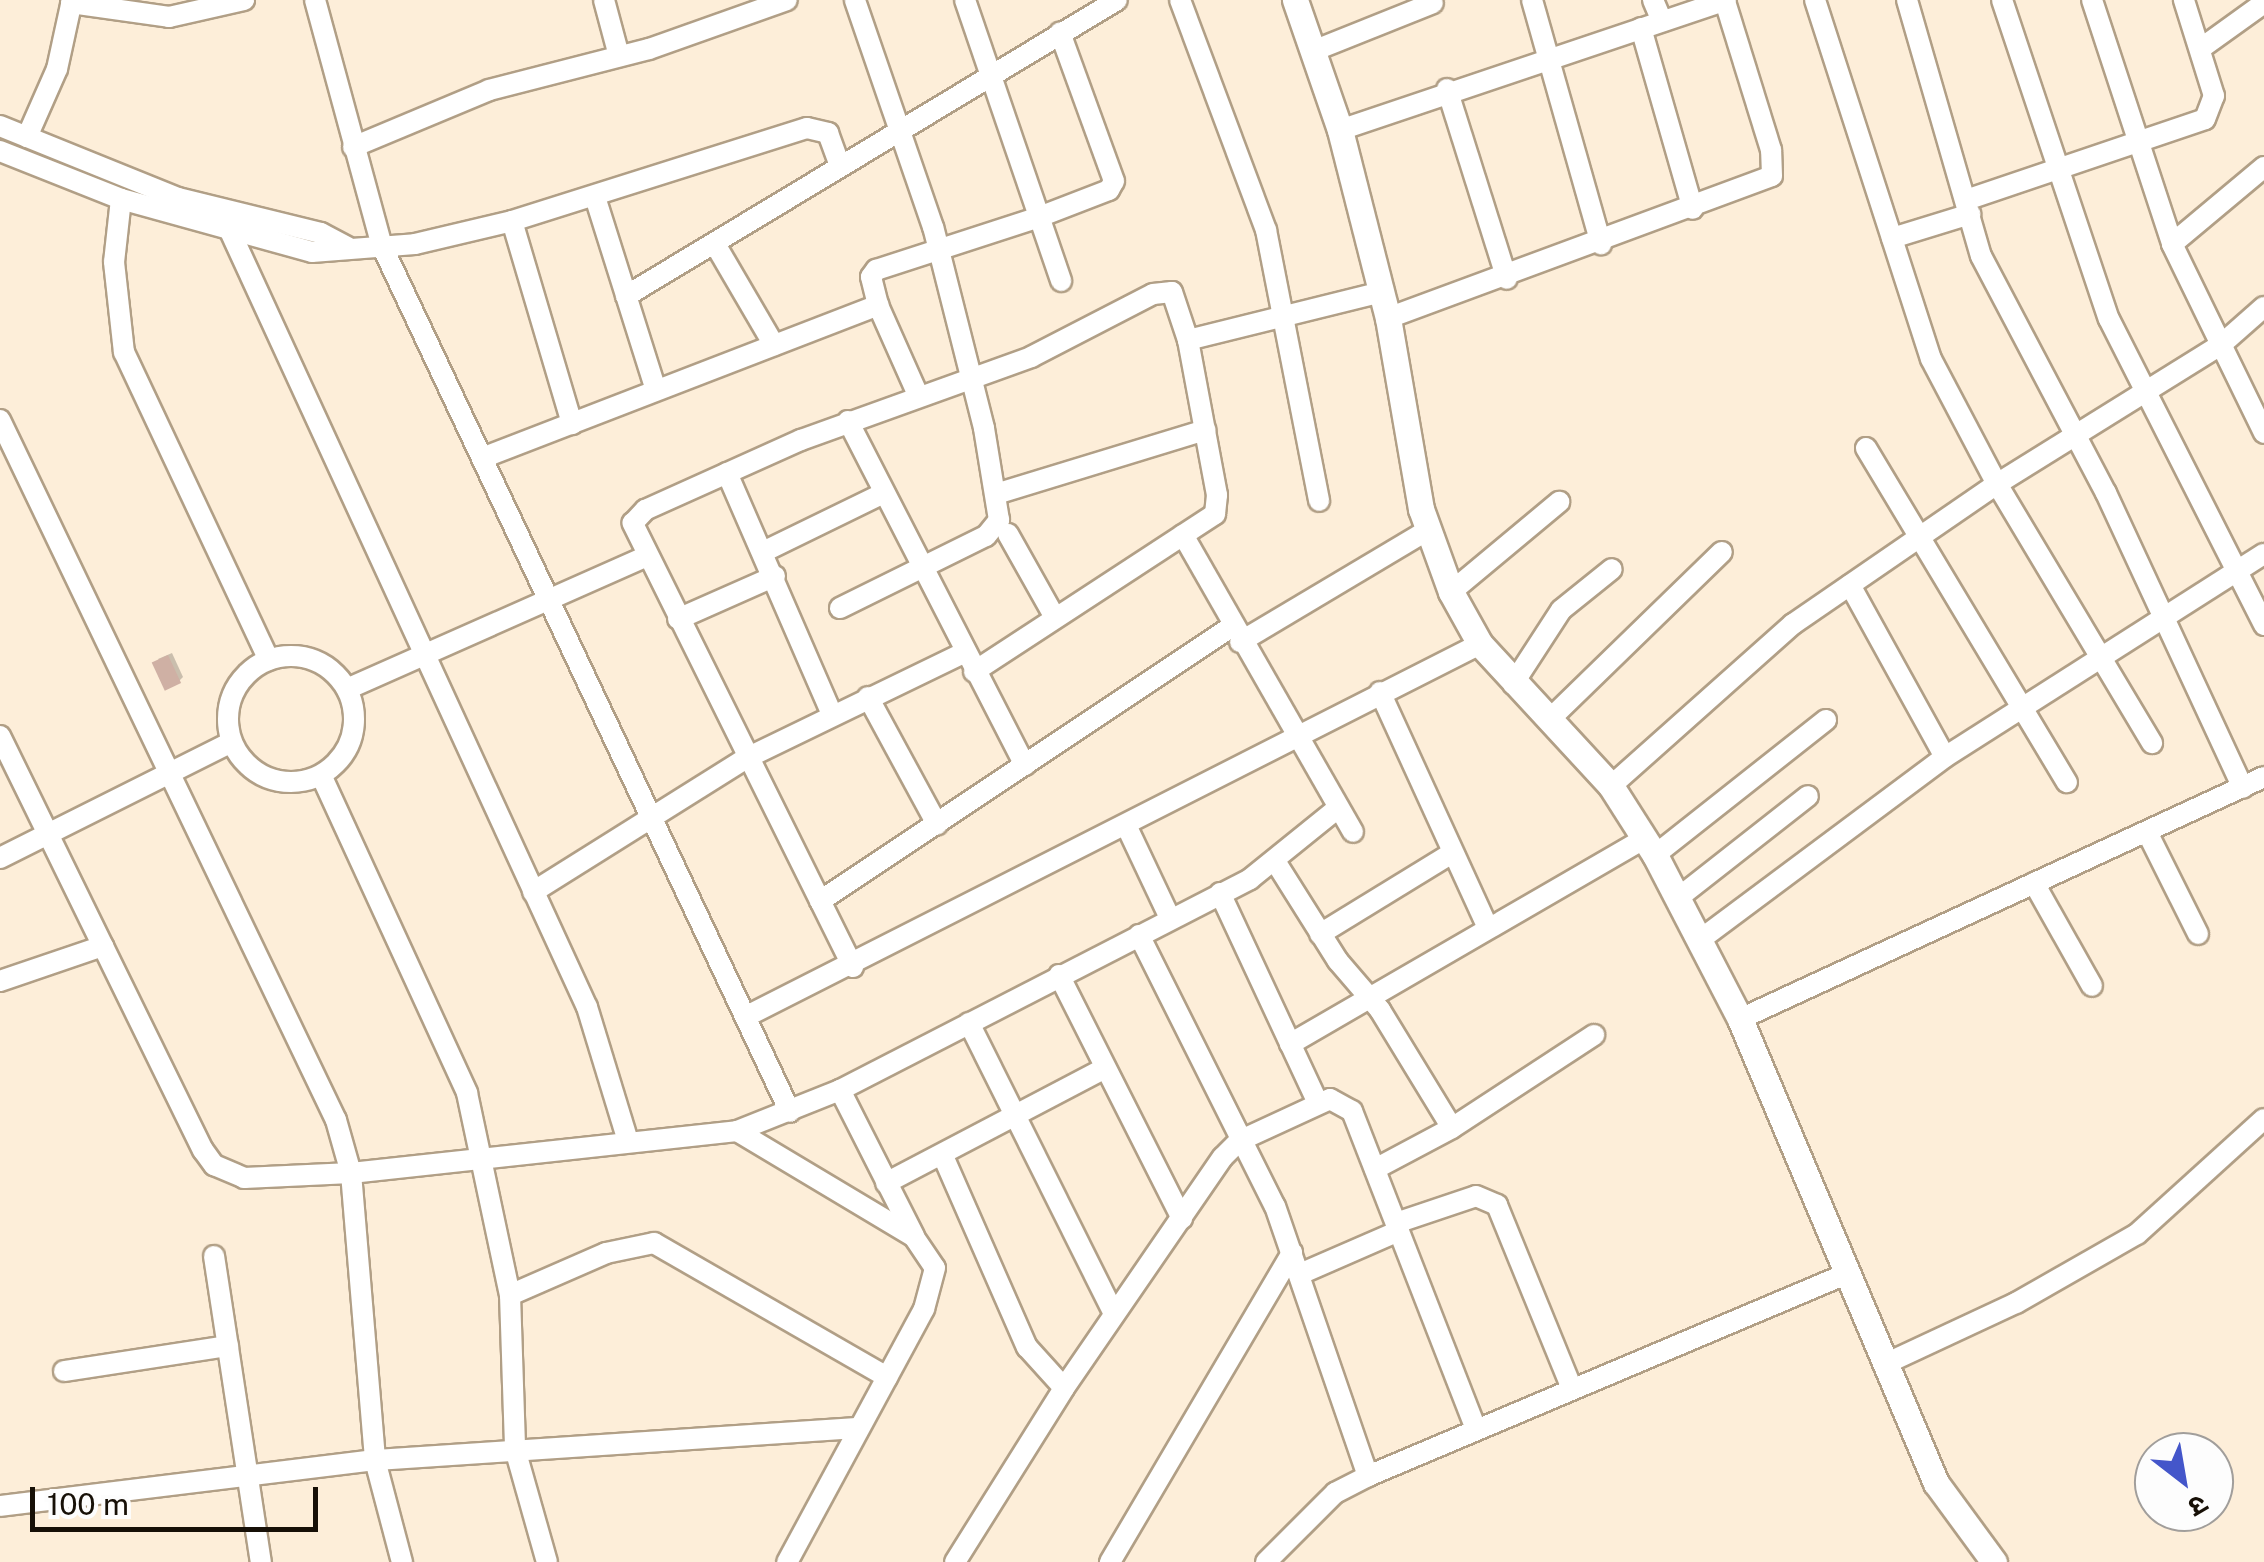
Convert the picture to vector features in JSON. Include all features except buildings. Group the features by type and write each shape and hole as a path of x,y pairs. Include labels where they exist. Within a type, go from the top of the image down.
{"main road":[{"path":"1295,0 1340,130 1388,318 1428,530 1451,592 1480,644 1611,786 1650,847 1740,1019 1936,1483 1994,1562"}],"street":[{"path":"27,137 57,68 72,2 169,16 202,4 244,0"},
{"path":"316,0 382,246 648,820 747,1016 790,1112"},
{"path":"604,0 619,56"},
{"path":"354,147 489,90 619,56 786,0"},
{"path":"840,608 995,530 996,494 972,379 938,249 902,131 855,0"},
{"path":"966,0 1061,281"},
{"path":"626,296 1117,0"},
{"path":"1180,0 1266,230 1319,502"},
{"path":"1532,0 1600,244"},
{"path":"1653,0 1662,21"},
{"path":"1340,130 1447,89 1725,0 1774,168 1761,184 1506,279 1388,318"},
{"path":"1814,0 1931,359 1996,484 2152,743"},
{"path":"1907,0 1968,207 2007,314 2073,436 2243,788"},
{"path":"2002,0 2054,168 2108,319 2264,625"},
{"path":"2092,0 2136,144 2172,244 2264,434"},
{"path":"1892,238 2054,168 2136,144 2212,113 2214,96 2184,0"},
{"path":"1313,51 1432,3"},
{"path":"2200,49 2264,3"},
{"path":"1641,28 1692,210"},
{"path":"918,395 878,305 872,277 876,270 1038,217 1109,190 1114,181 1060,34"},
{"path":"1447,89 1506,279"},
{"path":"0,126 178,198 321,232 347,246"},
{"path":"0,152 121,198 312,252 382,246 596,200 807,128 828,133 840,166"},
{"path":"2172,244 2264,166"},
{"path":"121,198 114,262 124,352 269,660"},
{"path":"596,200 656,390"},
{"path":"512,221 572,424"},
{"path":"230,231 421,657 587,1007 627,1138"},
{"path":"715,244 774,346"},
{"path":"853,967 646,556 634,530 637,515 848,421 1072,340 1164,289 1180,303 1217,506 1183,535 974,672"},
{"path":"1188,340 1382,292"},
{"path":"482,458 878,305"},
{"path":"1611,786 1746,661 1996,484 2222,344 2264,306"},
{"path":"0,420 5,442 312,1067 351,1173 375,1460 402,1562"},
{"path":"848,421 1024,765"},
{"path":"996,494 1205,430"},
{"path":"1866,448 2020,710 2068,782"},
{"path":"728,472 832,715"},
{"path":"765,551 884,493"},
{"path":"1451,592 1559,502"},
{"path":"820,901 1024,765 1236,634 1428,530"},
{"path":"1008,534 1054,616"},
{"path":"1183,535 1352,832"},
{"path":"1549,720 1722,552"},
{"path":"1701,940 1945,757 2160,616 2264,554"},
{"path":"347,689 646,556"},
{"path":"1513,684 1560,610 1612,570"},
{"path":"678,619 775,576"},
{"path":"1850,585 1945,757"},
{"path":"747,1016 853,967 1294,736 1480,644"},
{"path":"532,892 747,758 964,652"},
{"path":"305,658 322,664 347,689 354,728 337,763 321,775 279,782 259,774 232,742 230,703 238,685 269,660 305,658"},
{"path":"1380,692 1488,928"},
{"path":"868,696 936,824"},
{"path":"1290,1044 1488,928 1650,847 1826,720"},
{"path":"0,736 214,1165 244,1178 351,1173 627,1138 737,1130 840,1090 1220,893 1275,861 1283,846 1338,808"},
{"path":"0,858 232,742"},
{"path":"321,775 456,1062 510,1295 515,1449 547,1562"},
{"path":"1740,1019 2264,777"},
{"path":"1678,898 1808,796"},
{"path":"1126,825 1170,918"},
{"path":"2147,832 2198,934"},
{"path":"1320,934 1452,854"},
{"path":"1275,861 1320,934 1367,999 1380,1010 1452,1128"},
{"path":"2034,883 2092,986"},
{"path":"1220,893 1318,1103"},
{"path":"1139,934 1296,1264 1368,1476"},
{"path":"0,981 103,946"},
{"path":"1059,975 1182,1218"},
{"path":"969,1023 1114,1314"},
{"path":"1374,1169 1452,1128 1594,1035"},
{"path":"886,1183 1105,1068"},
{"path":"840,1090 914,1237"},
{"path":"955,1562 1114,1314 1240,1141 1318,1103 1347,1104 1476,1429"},
{"path":"1884,1364 2016,1303 2137,1234 2240,1134 2264,1119"},
{"path":"737,1130 914,1237 930,1253 934,1282 887,1378 787,1562"},
{"path":"943,1156 1027,1346 1064,1388"},
{"path":"1110,1562 1296,1264 1488,1197 1504,1218 1572,1389"},
{"path":"510,1295 606,1253 654,1243 887,1378"},
{"path":"214,1256 262,1562"},
{"path":"1266,1562 1334,1493 1368,1476 1846,1274"},
{"path":"64,1371 228,1346"},
{"path":"0,1506 375,1460 858,1428"}]}
